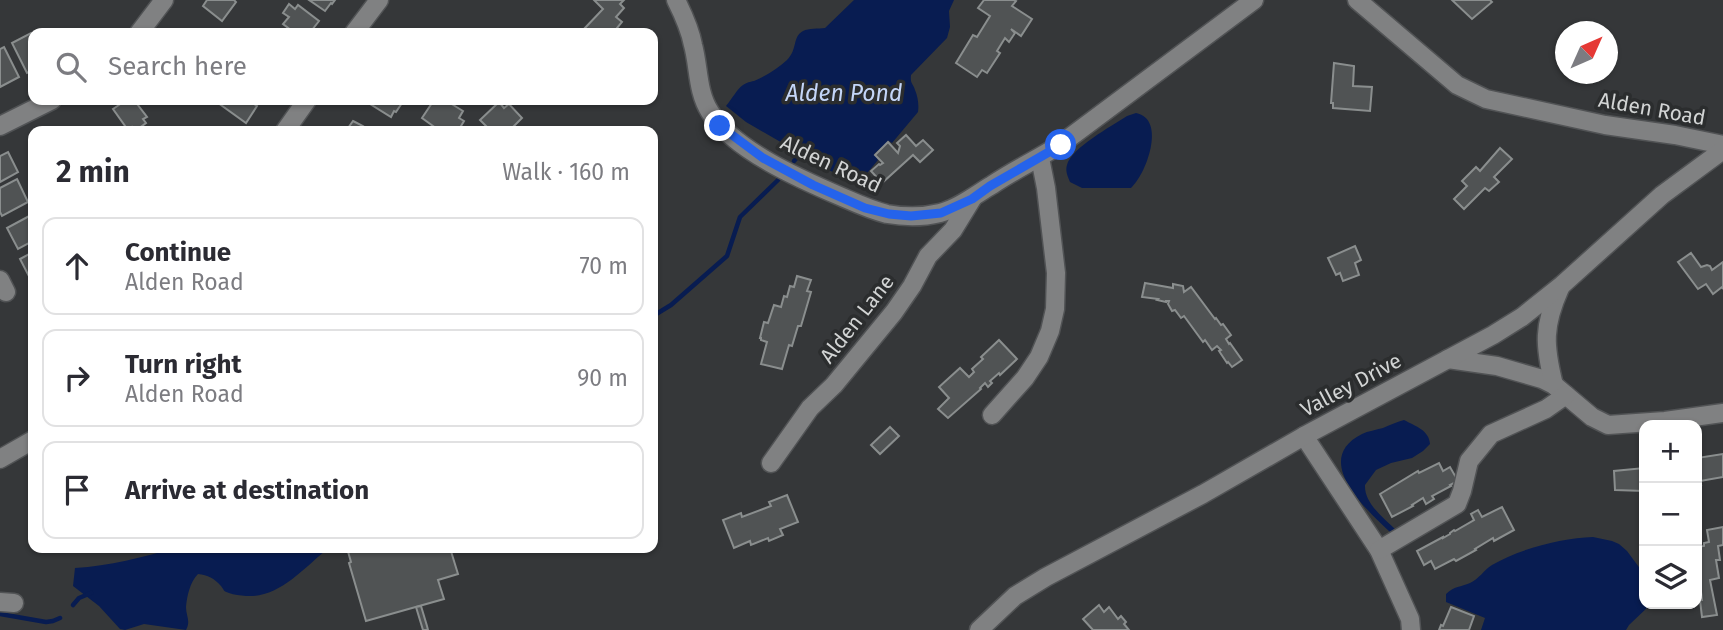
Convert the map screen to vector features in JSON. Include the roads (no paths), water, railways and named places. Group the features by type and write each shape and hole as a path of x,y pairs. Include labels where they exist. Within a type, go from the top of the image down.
{"street":[{"path":"143,28 164,0"},
{"path":"358,28 379,0"},
{"name":"Alden Road","path":"676,0 693,45 703,99 720,126 763,158 813,185 865,208 911,216 941,213 972,199 1061,145 1254,0"},
{"name":"Alden Road","path":"1357,0 1457,85 1486,99 1605,125 1675,135 1723,148"},
{"path":"0,126 42,105"},
{"path":"289,126 303,105"},
{"name":"Valley Drive","path":"979,630 1015,596 1046,577 1203,494 1522,317 1562,285 1661,195 1723,148"},
{"path":"992,415 1025,378 1039,357 1050,331 1055,309 1056,273 1040,158"},
{"name":"Alden Lane","path":"771,463 810,408 834,385 894,312 929,256 953,230 972,199"},
{"path":"1560,390 1548,362 1546,332 1550,310 1562,285"},
{"path":"1448,359 1497,366 1542,379 1560,390 1592,417 1608,425 1723,413"},
{"path":"1379,550 1457,504 1469,461 1491,434 1546,409 1560,390"},
{"path":"1304,436 1379,550 1410,619 1411,630"},
{"path":"0,459 28,443"}],"water":[{"name":"Alden Pond","path":"854,0 954,0 949,11 950,27 947,38 911,75 918,98 918,112 892,143 889,141 874,154 878,160 858,184 746,122 726,106 743,85 776,69 787,60 803,31 825,28"},
{"path":"1136,113 1145,117 1152,136 1147,160 1131,188 1082,188 1070,182 1066,167 1070,158 1102,131"},
{"path":"1404,420 1424,432 1430,444 1412,458 1376,470 1365,485 1372,505 1397,531 1392,534 1348,485 1342,471 1341,457 1347,445 1362,434"},
{"path":"1593,537 1612,541 1627,551 1639,567 1639,609 1646,609 1626,630 1481,630 1485,618 1446,602 1446,594 1449,591 1473,581 1503,559 1541,545"},
{"path":"157,553 323,553 279,588 258,595 246,596 224,591 213,579 198,574 188,594 186,630 144,624 120,629 99,606 73,586 75,568"}],"waterway":[{"path":"794,161 803,151"},
{"path":"658,313 671,305 727,256 740,217 778,180"},
{"path":"73,605 79,598 91,593"},
{"path":"0,614 46,622 60,618"}]}
